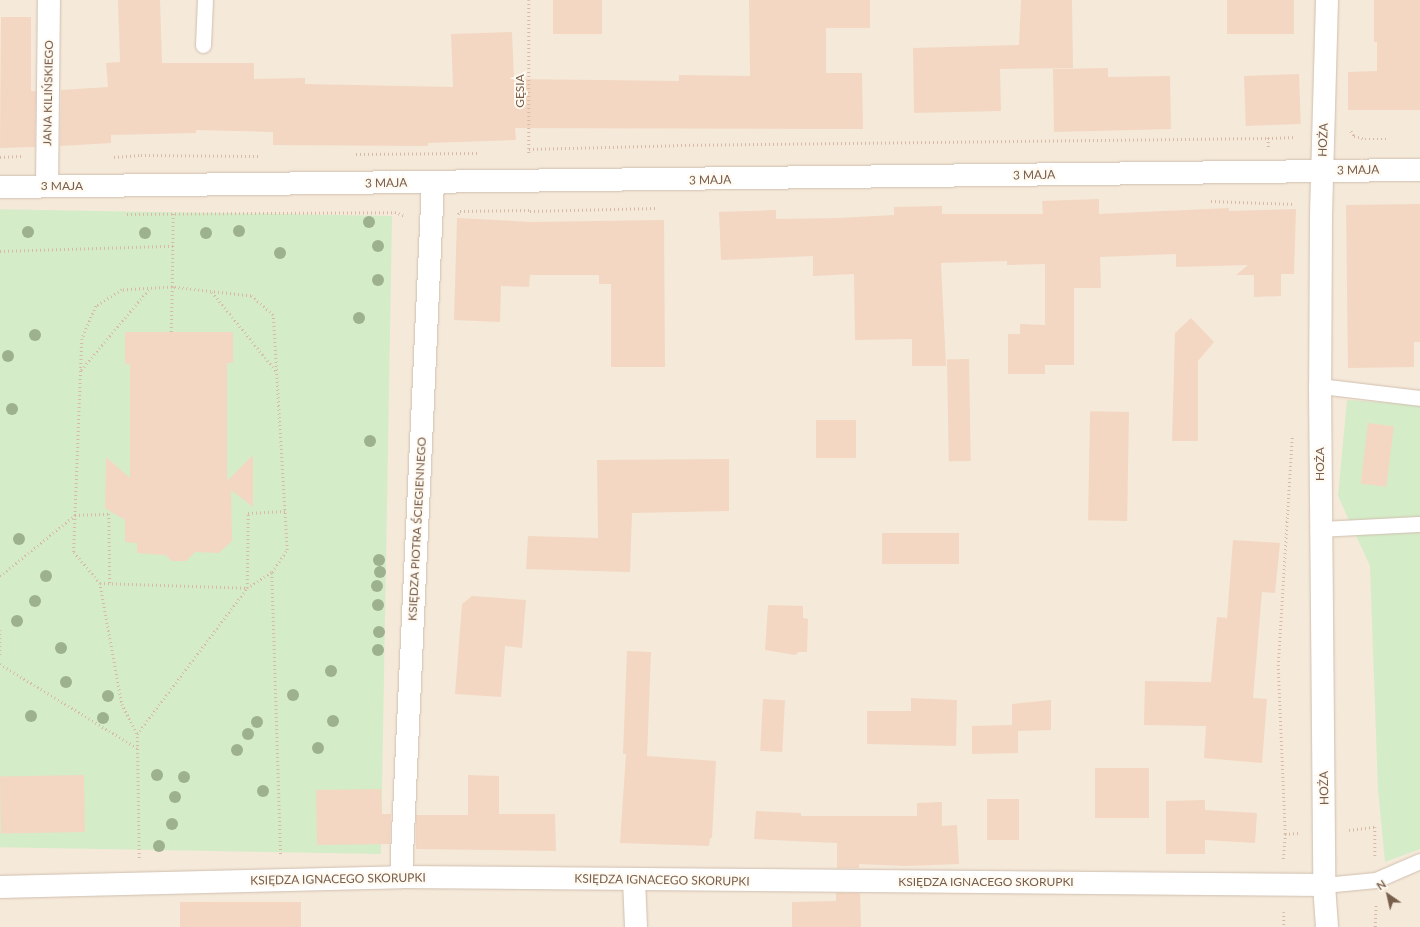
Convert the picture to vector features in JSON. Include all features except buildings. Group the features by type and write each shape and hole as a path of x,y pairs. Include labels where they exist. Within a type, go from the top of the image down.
{"street":[{"name":"JANA KILIŃSKIEGO","path":"47,186 49,0"},
{"name":"HOŻA","path":"1327,0 1322,171 1320,386 1320,530 1325,832 1324,884 1327,927"},
{"name":"3 MAJA","path":"0,186 529,182 1420,170"},
{"name":"KSIĘDZA PIOTRA ŚCIEGIENNEGO","path":"401,877 434,182"},
{"name":"KSIĘDZA IGNACEGO SKORUPKI","path":"0,887 401,877 1282,885 1324,884"},
{"path":"634,880 636,927"}],"lane":[{"path":"203,45 205,0"},
{"path":"1320,386 1420,398"},
{"path":"1320,530 1420,524"},
{"path":"1324,884 1376,880 1420,861"}],"path":[{"name":"GĘSIA","path":"432,221 452,220 460,211 530,211 529,0"},
{"path":"529,149 677,145 1268,138"},
{"path":"0,157 25,156 48,149"},
{"path":"354,154 484,153"},
{"path":"521,153 529,153"},
{"path":"106,158 141,155 260,156"},
{"path":"126,214 395,212 414,220 432,221"},
{"path":"171,332 173,223"},
{"path":"0,252 173,246"},
{"path":"138,734 247,588 272,572 287,550 274,315 251,296 172,287 122,290 96,306 82,339 74,552 100,583 122,704 138,734 139,862"},
{"path":"81,370 149,289"},
{"path":"211,292 277,372"},
{"path":"1282,885 1285,834 1278,666 1292,433"},
{"path":"247,588 248,513 285,511"},
{"path":"0,576 75,515 109,514 110,583"},
{"path":"272,572 281,854"},
{"path":"100,583 247,588"},
{"path":"0,630 0,657"},
{"path":"0,664 138,748"},
{"path":"1285,834 1375,827 1376,927"}],"shaded area":[{"path":"0,0 1420,0 1420,927 0,927"}],"green space":[{"path":"0,209 392,216 381,854 0,847"},
{"path":"1347,400 1420,405 1420,849 1385,862 1378,789 1370,566 1338,496"}]}
